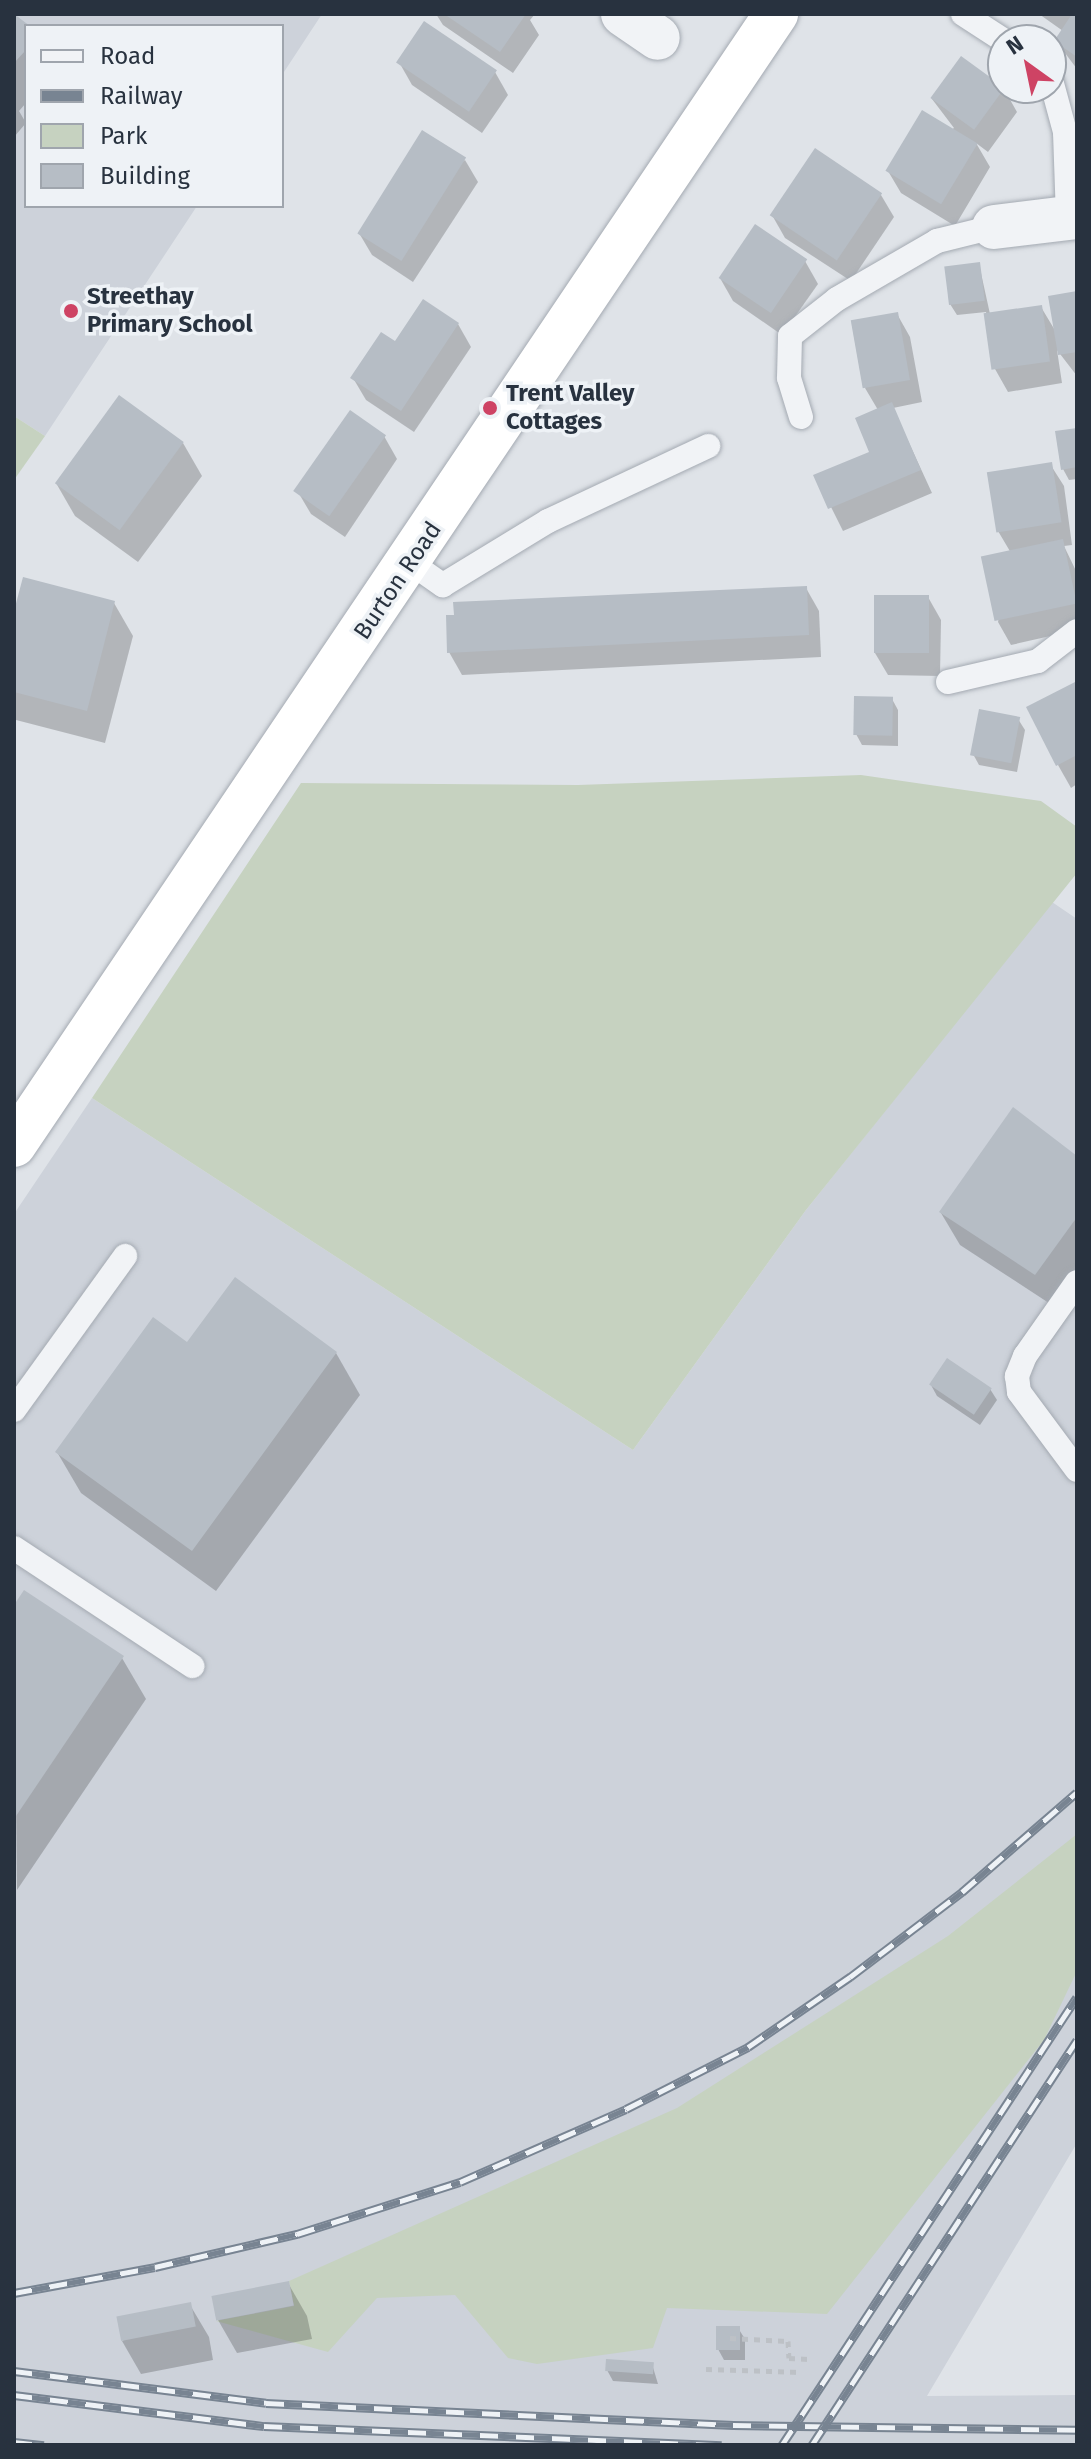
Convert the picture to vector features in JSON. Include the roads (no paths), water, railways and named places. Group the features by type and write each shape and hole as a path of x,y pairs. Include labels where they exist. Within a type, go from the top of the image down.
{"highway":[{"name":"Burton Road","path":"14,1145 411,563 776,14"}],"street":[{"path":"994,227 1073,217"}],"lane":[{"path":"963,14 987,30"},
{"path":"1057,104 1065,132 1073,217"},
{"path":"801,417 789,378 790,336 837,299 937,241 994,227"},
{"path":"411,563 443,585 548,521 708,446"},
{"path":"948,682 1038,661 1077,631"},
{"path":"14,1410 125,1256"},
{"path":"1077,1282 1025,1356 1017,1376 1019,1392 1077,1470"},
{"path":"14,1548 192,1666"}],"railway":[{"path":"14,2293 155,2267 297,2234 460,2182 626,2109 748,2047 850,1977 962,1892 1077,1792"},
{"path":"782,2445 1077,1997"},
{"path":"812,2445 1077,2040"},
{"path":"14,2371 266,2403 733,2425 1077,2430"},
{"path":"14,2395 264,2426 722,2445"},
{"path":"14,2442 44,2445"}],"place":[{"name":"Streethay Primary School","path":"71,311"},
{"name":"Trent Valley Cottages","path":"490,408"}]}
